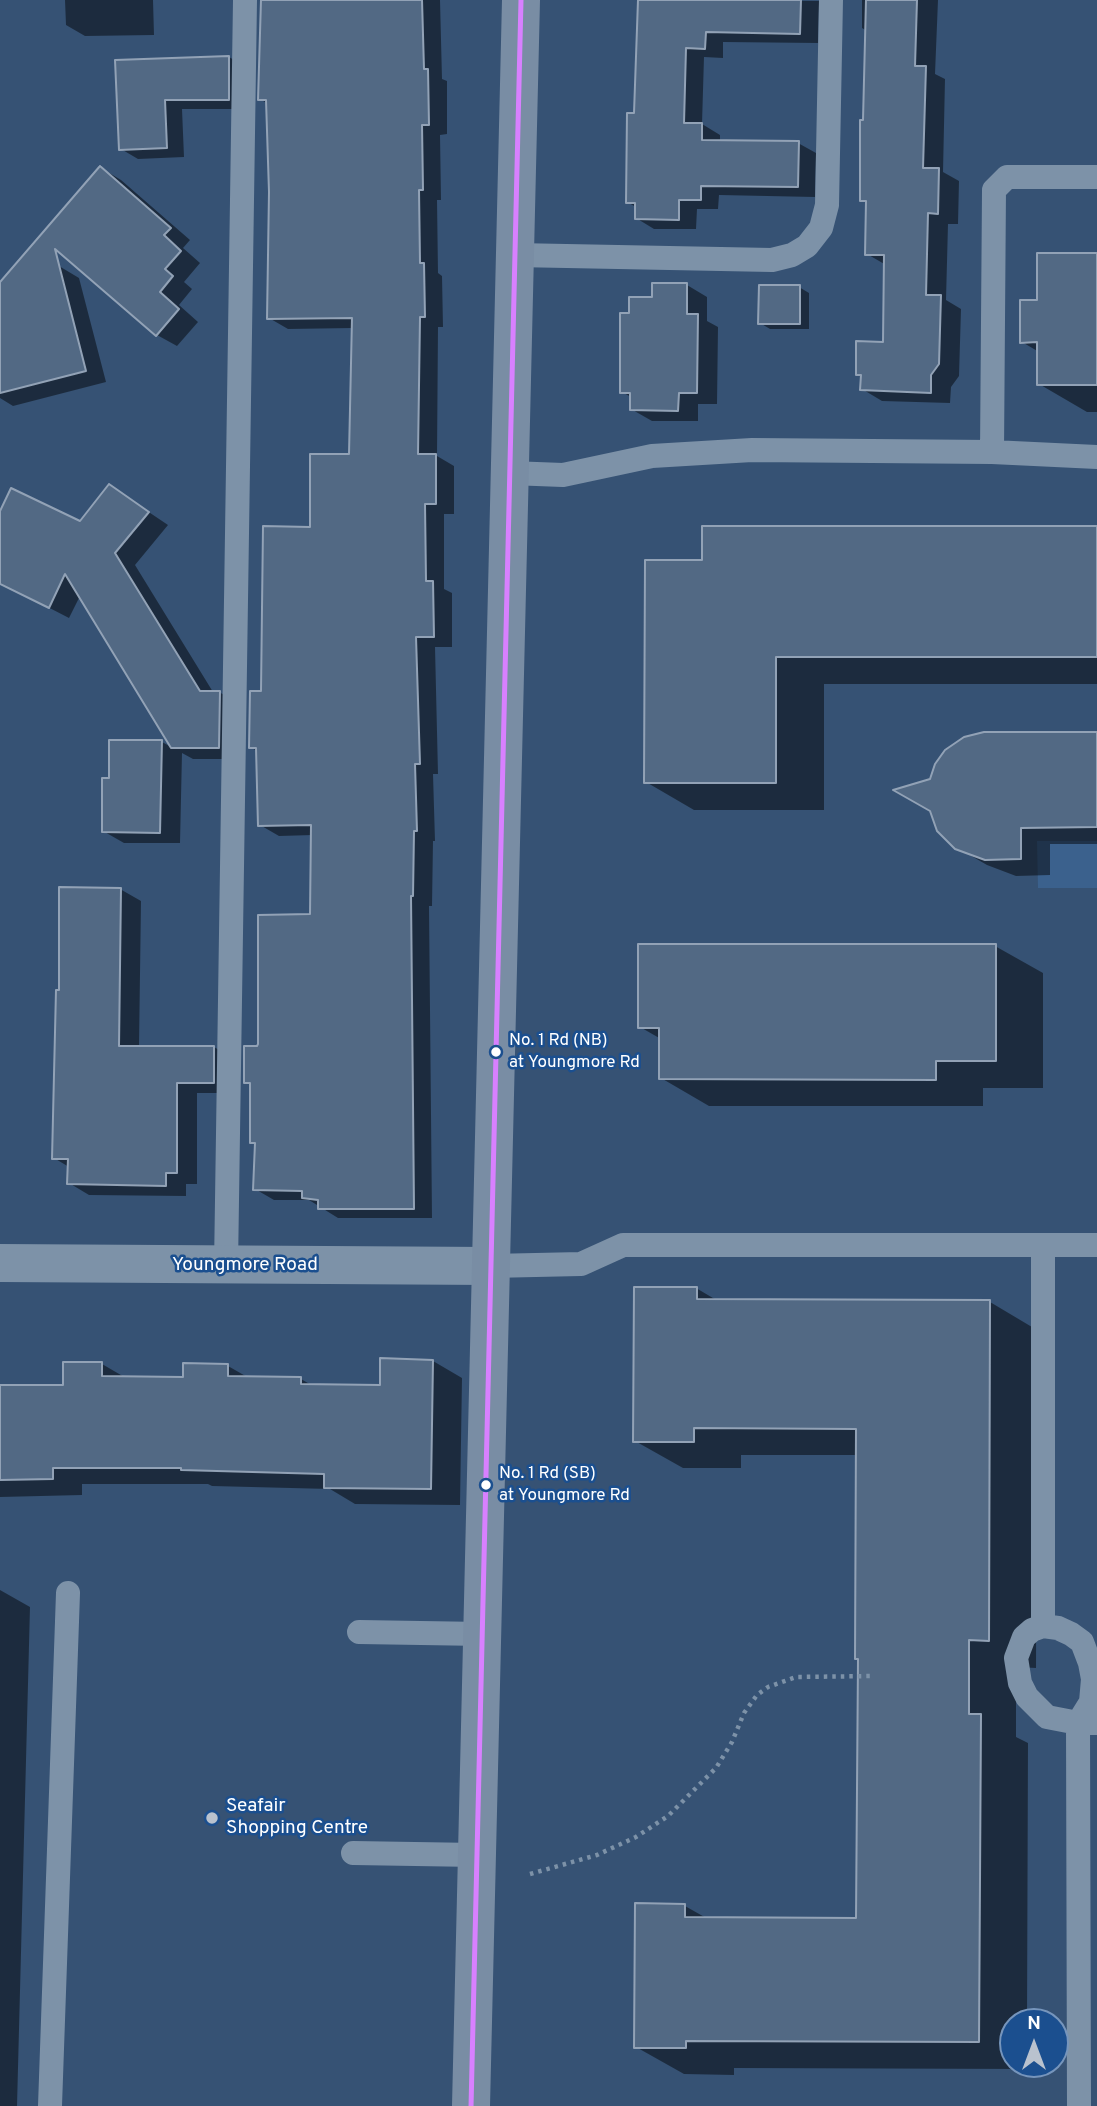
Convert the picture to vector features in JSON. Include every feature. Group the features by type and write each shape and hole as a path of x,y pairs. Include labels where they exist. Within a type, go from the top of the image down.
{"main road":[{"path":"471,2106 521,0"}],"street":[{"name":"Youngmore Road","path":"0,1264 490,1266"}],"lane":[{"path":"226,1266 245,0"},
{"path":"514,256 772,260 792,256 807,246 821,228 827,205 831,0"},
{"path":"992,452 994,190 1007,177 1097,177"},
{"path":"510,473 563,475 652,456 752,450 992,452 1097,457"},
{"path":"490,1266 581,1264 623,1245 1097,1245"},
{"path":"1042,1245 1042,1626"},
{"path":"50,2106 68,1593"},
{"path":"1079,2106 1088,1723 1093,1692 1089,1642 1058,1628 1042,1626 1032,1630 1018,1647 1016,1658 1020,1684 1027,1697 1047,1717 1088,1723"},
{"path":"359,1632 483,1634"},
{"path":"353,1853 477,1855"}],"path":[{"path":"530,1874 597,1855 636,1837 668,1816 716,1768 732,1742 744,1713 757,1695 768,1687 796,1677 874,1676"}],"water":[{"path":"1037,841 1097,841 1097,888 1038,888"}],"building":[{"path":"261,0 422,0 424,69 428,69 429,125 422,125 423,190 419,190 420,263 424,263 425,317 420,317 418,454 436,454 436,504 425,504 426,581 433,581 434,637 416,637 420,764 415,764 417,831 414,831 411,896 414,1209 318,1209 318,1200 302,1198 302,1191 253,1190 255,1143 250,1143 250,1083 244,1083 244,1046 258,1044 258,915 310,914 311,825 258,826 256,748 249,748 250,691 261,691 263,526 310,527 310,454 349,454 352,318 267,319 269,192 266,100 258,100"},
{"path":"638,0 801,0 800,34 706,32 705,49 686,48 684,123 702,123 702,140 799,141 798,187 701,186 701,200 679,200 679,220 635,219 635,203 626,203 627,113 634,113"},
{"path":"866,0 917,0 915,66 926,66 923,168 939,168 938,214 928,213 926,295 941,295 939,364 931,375 931,393 860,390 861,375 856,375 856,341 883,342 884,255 865,255 866,201 860,201 860,120 863,120"},
{"path":"229,56 229,100 165,100 167,148 119,150 115,60"},
{"path":"100,166 171,228 164,235 181,251 165,269 173,276 160,292 179,309 156,336 55,249 86,371 0,393 0,282"},
{"path":"1037,253 1097,253 1097,385 1037,385 1037,342 1020,343 1020,300 1037,300"},
{"path":"652,283 687,283 687,314 698,314 697,393 679,393 678,411 630,410 630,393 620,393 620,313 629,313 629,297 652,297"},
{"path":"759,285 800,285 800,324 758,324"},
{"path":"109,484 149,512 115,553 200,691 220,691 219,748 171,748 65,574 49,608 0,584 0,511 11,488 80,521"},
{"path":"702,526 1097,526 1097,657 776,657 776,783 644,783 645,560 702,560"},
{"path":"984,732 1097,732 1097,827 1021,828 1021,859 985,860 955,849 937,831 930,811 893,790 930,779 935,764 945,750 964,737"},
{"path":"109,740 162,740 160,833 102,832 102,778 109,778"},
{"path":"59,887 121,888 119,1046 214,1046 214,1083 177,1083 177,1173 166,1173 166,1186 67,1184 68,1159 52,1159 56,990 59,990"},
{"path":"638,944 996,944 996,1061 936,1061 936,1080 659,1079 659,1028 638,1028"},
{"path":"634,1287 697,1287 697,1299 990,1300 989,1641 969,1640 969,1714 981,1714 979,2042 686,2041 686,2048 634,2048 635,1903 685,1904 685,1917 856,1918 858,1659 855,1659 856,1429 694,1428 694,1442 633,1442"},
{"path":"380,1358 433,1360 431,1489 324,1488 324,1474 181,1468 53,1468 53,1479 0,1480 0,1385 63,1385 63,1362 102,1362 102,1376 183,1377 183,1363 228,1364 228,1376 301,1377 301,1384 380,1385"}],"transit line":[{"path":"471,2106 521,0"}],"place":[{"name":"No. 1 Rd (NB) at Youngmore Rd","path":"496,1052"},
{"name":"No. 1 Rd (SB) at Youngmore Rd","path":"486,1485"},
{"name":"Seafair Shopping Centre","path":"212,1818"}]}
